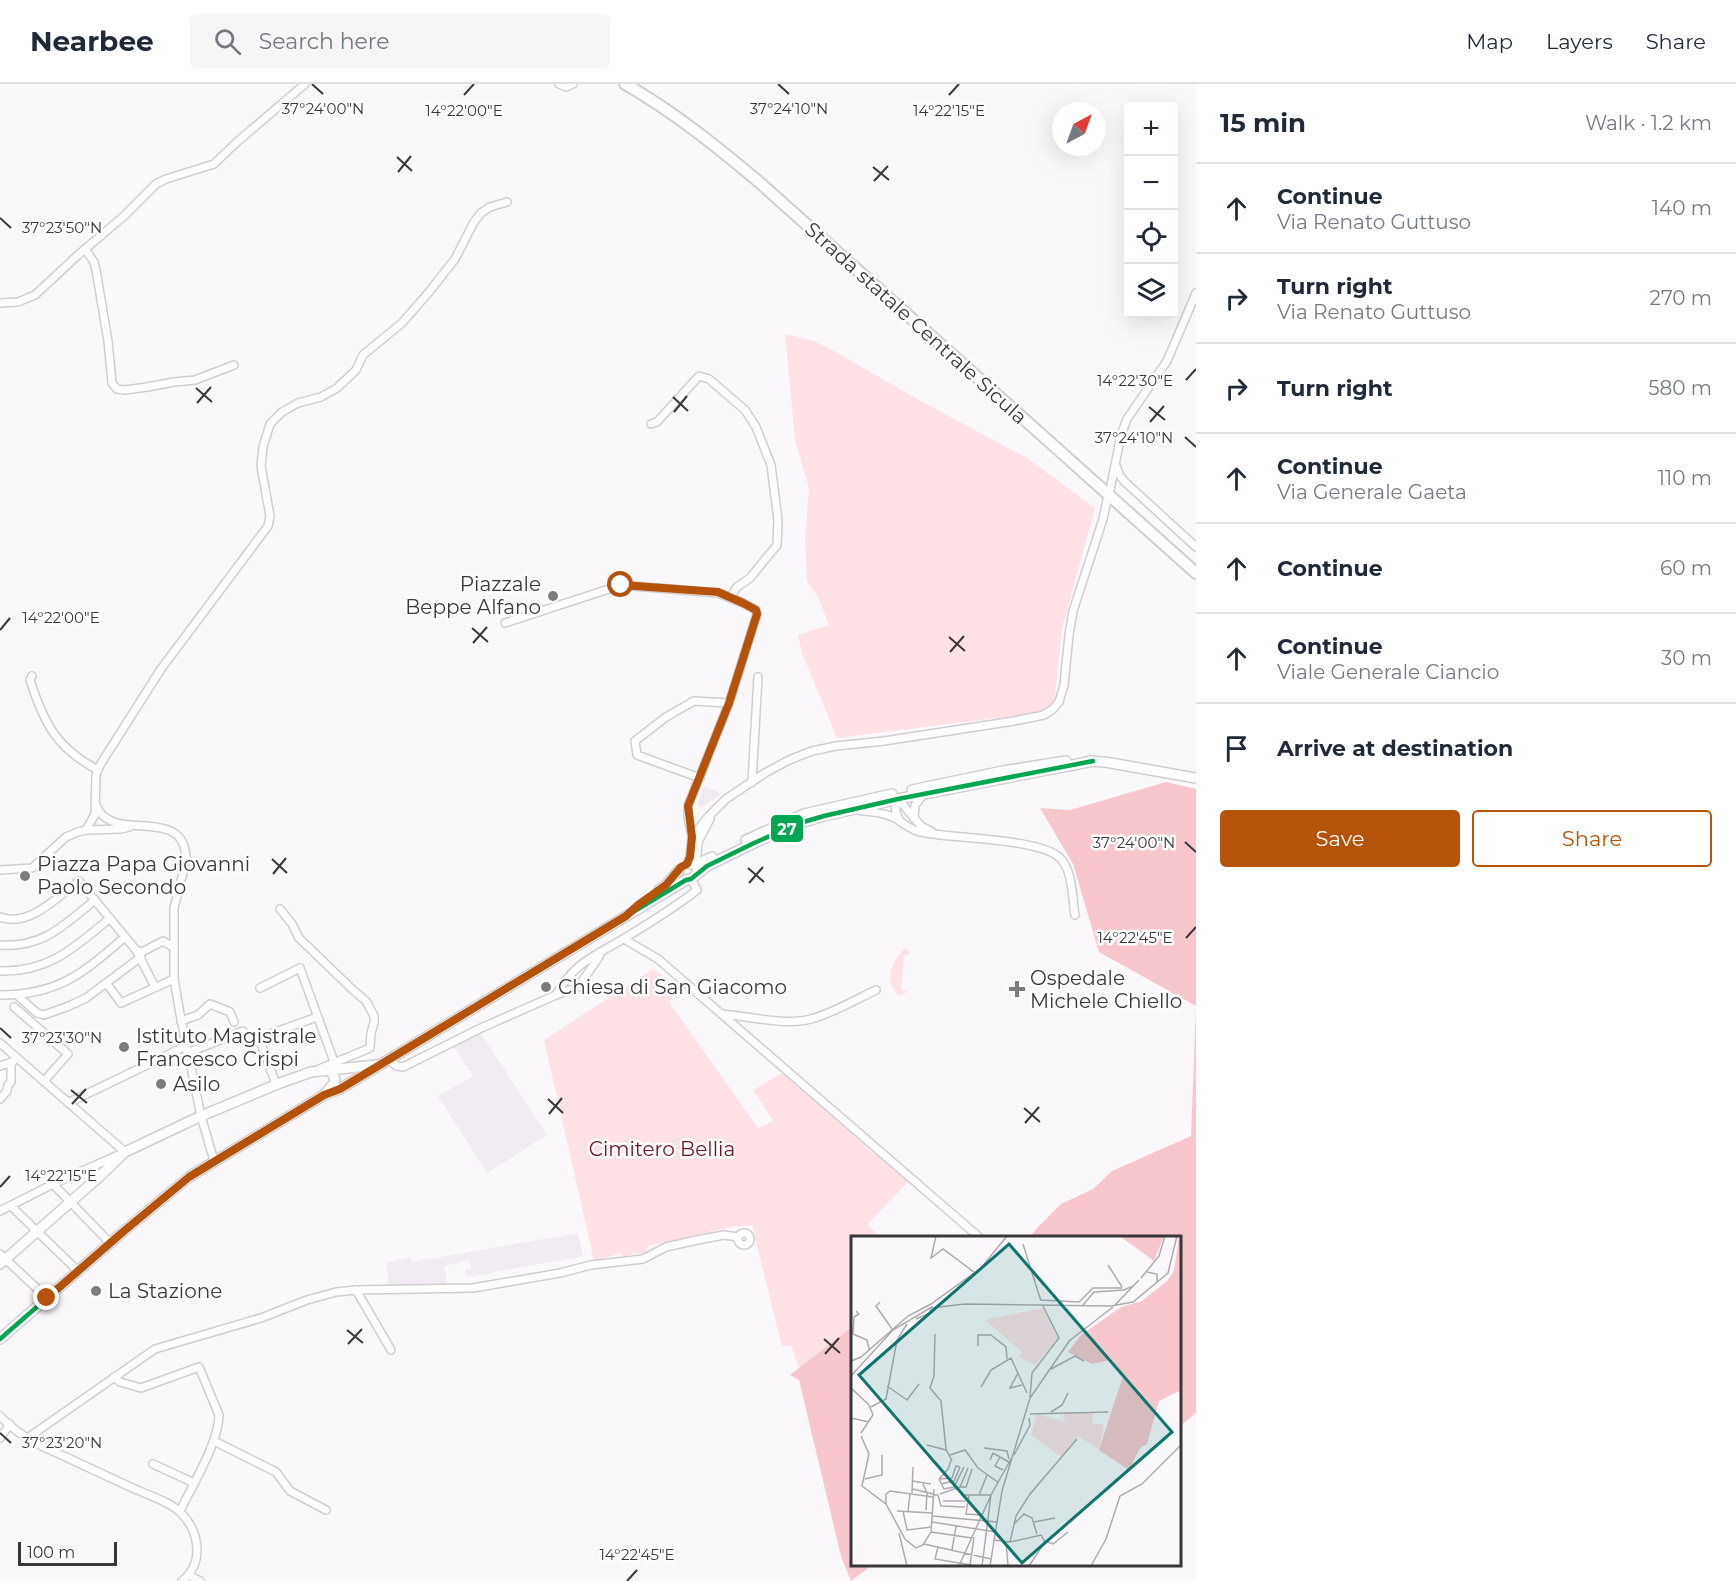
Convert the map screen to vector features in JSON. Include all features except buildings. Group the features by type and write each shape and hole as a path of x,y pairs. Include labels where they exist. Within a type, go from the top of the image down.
{"main road":[{"name":"Strada statale Centrale Sicula","path":"626,85 693,128 759,182 1196,573"},
{"path":"0,1339 189,1177 324,1095 340,1089 386,1062 626,916 690,871 787,821 835,806 1065,761 1093,761 1196,778"},
{"path":"690,871 707,866 800,823 898,799 1093,761"},
{"path":"2,1259 35,1234 125,1152 276,1084 333,1067 359,1068 386,1062"},
{"path":"324,1095 334,1083 333,1067"}],"street":[{"path":"0,303 18,302 35,295 124,216 156,184 214,164 305,84"},
{"path":"559,84 566,87 573,84"},
{"path":"86,830 95,814 98,770 161,669 268,526 270,516 261,466 263,447 270,424 282,412 298,403 321,397 337,388 356,370 363,355 402,323 429,292 455,259 481,213 507,201"},
{"path":"85,249 94,262 96,270 108,341 112,383 117,388 125,390 195,380 234,365"},
{"path":"1110,490 1121,435 1127,419 1167,361 1196,293"},
{"path":"651,424 657,422 699,376 709,379 733,398 745,410 756,427 771,465 778,539 773,552 750,578 737,586 730,598"},
{"path":"1115,464 1125,482 1196,547"},
{"path":"692,837 703,822 726,799 789,760 820,749 1014,721 1044,715 1053,709 1059,702 1064,685 1073,611 1107,500"},
{"path":"505,623 621,585 718,592 753,608 757,614 729,703 688,806 692,837 690,871 697,890 624,939 586,960 570,973 556,995"},
{"path":"32,676 30,680 47,725 60,743 85,763 98,770"},
{"path":"752,782 758,677"},
{"path":"700,778 637,755 635,741 666,717 694,701 729,703"},
{"path":"900,822 896,813 896,804 903,795 980,779 996,773"},
{"path":"914,818 915,805 924,794"},
{"path":"835,806 894,797 927,830 939,835"},
{"path":"96,805 110,821 134,826 164,828 173,832 184,846 186,861 174,909 174,979 201,1116 214,1161"},
{"path":"690,871 700,835 718,807"},
{"path":"852,809 883,814 914,831 1039,847 1054,853 1068,871 1075,915"},
{"path":"0,870 32,868 66,837 86,830 121,829 134,826"},
{"path":"0,917 12,920 29,916 79,881 136,950 155,987"},
{"path":"0,945 29,943 42,939 67,923 94,900"},
{"path":"260,988 300,968 333,1067 370,1048 374,1016 366,1001 299,938 292,924 280,909"},
{"path":"0,971 25,970 46,964 65,953 110,919"},
{"path":"0,995 40,991 69,980 96,962 125,937"},
{"path":"624,939 658,958 979,1236"},
{"path":"136,950 142,952 163,941 173,947"},
{"path":"386,1062 403,1067 453,1041 578,987 599,957 600,952"},
{"path":"17,995 37,1013 44,1015 86,998 141,957"},
{"path":"107,984 121,1003 174,979"},
{"path":"721,1014 780,1021 801,1021 825,1014 876,990"},
{"path":"181,1021 198,1015 210,1004 230,1012 234,1022"},
{"path":"14,1006 68,1054 44,1081"},
{"path":"276,1084 259,1038 317,1017"},
{"path":"68,1103 187,1049 243,1031"},
{"path":"0,1043 125,1152 4,1208 75,1273"},
{"path":"0,1066 11,1062 27,1066"},
{"path":"0,1099 11,1082 11,1062"},
{"path":"53,1184 74,1199 114,1240"},
{"path":"26,1439 155,1349 261,1318 307,1300 336,1292 356,1290 473,1288 560,1273 591,1265 643,1259 666,1246 697,1240 724,1235 738,1237"},
{"path":"2,1259 47,1298"},
{"path":"356,1290 391,1350"},
{"path":"114,1377 120,1382 141,1388 199,1367 219,1415 214,1441 180,1511"},
{"path":"0,1416 26,1439 180,1511 191,1525 197,1546 197,1559 182,1581"},
{"path":"0,1438 10,1424"},
{"path":"214,1441 276,1472 290,1491 326,1510"},
{"path":"153,1464 194,1483"},
{"path":"188,1575 200,1581"}],"shaded area":[{"path":"1166,782 1196,789 1196,1006 1099,952 1073,864 1040,808 1070,810"},
{"path":"704,787 718,791 720,795 702,807 698,805 698,802"},
{"path":"1196,1007 1196,1413 1181,1425 1181,1236 1031,1236 1061,1204 1093,1189 1112,1171 1191,1136"},
{"path":"480,1032 547,1135 487,1173 438,1096 473,1076 454,1047"},
{"path":"578,1233 583,1256 467,1277 465,1270 472,1268 469,1260 444,1266 448,1286 389,1286 386,1263 411,1257 412,1262"},
{"path":"851,1328 851,1566 871,1566 851,1581 841,1556 799,1380 790,1375"}],"green space":[{"path":"785,334 814,341 832,350 1027,458 1095,508 1062,629 1054,705 1044,712 837,738 802,653 798,635 829,625 818,597 807,581 805,542 809,488 795,440"},
{"path":"905,948 909,951 909,955 904,955 901,989 906,990 900,996 895,991 890,978 896,959"},
{"name":"Cimitero Bellia","path":"653,969 666,978 671,1005 758,1128 773,1121 753,1090 782,1073 908,1182 868,1224 877,1236 851,1236 851,1328 799,1369 791,1345 782,1347 752,1225 736,1226 648,1246 646,1255 637,1253 623,1257 621,1253 594,1261 544,1040"}],"transit line":[{"name":"27","path":"0,1339 189,1177 691,879 707,866 800,823 824,816 898,799 1093,761"}],"place":[{"name":"Piazzale Beppe Alfano","path":"553,596"},
{"name":"Piazza Papa Giovanni Paolo Secondo","path":"25,876"},
{"name":"Chiesa di San Giacomo","path":"546,987"},
{"name":"Ospedale Michele Chiello","path":"1017,989"},
{"name":"Istituto Magistrale Francesco Crispi","path":"124,1047"},
{"name":"Asilo","path":"161,1084"},
{"name":"La Stazione","path":"96,1291"}],"route":[{"path":"47,1298 189,1177 324,1095 340,1089 626,916 666,885 681,867 687,864 692,837 688,806 729,703 757,614 753,608 718,592 621,585"}]}
